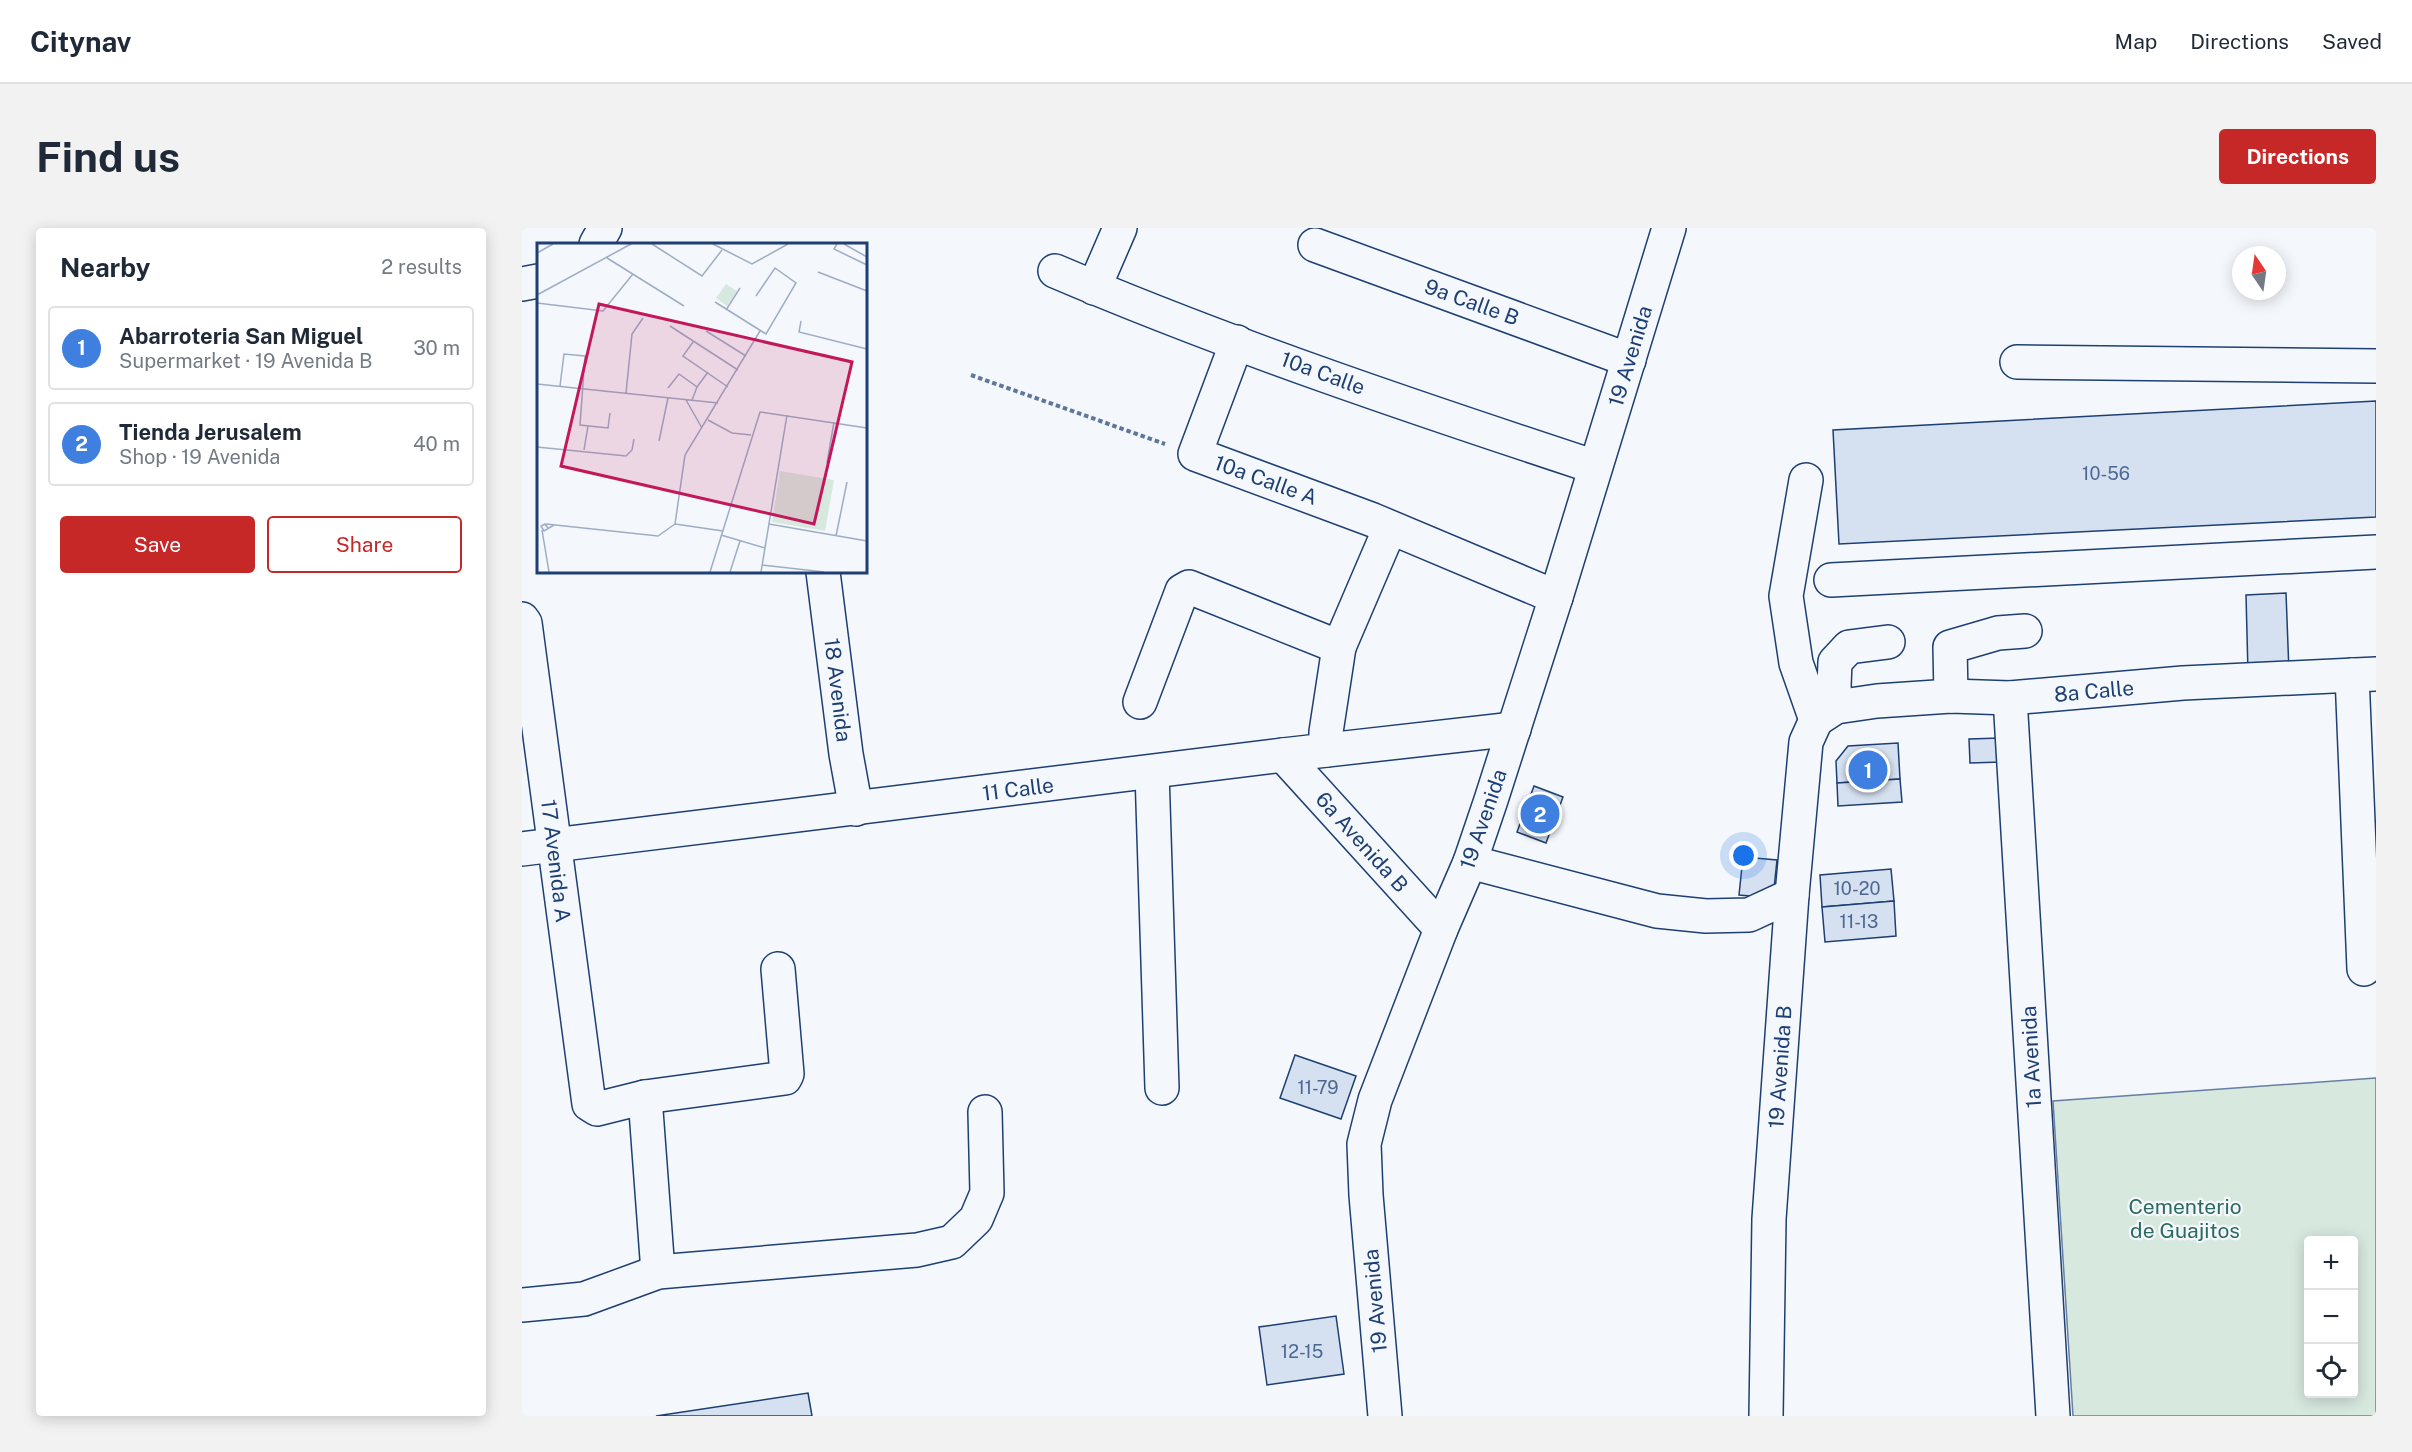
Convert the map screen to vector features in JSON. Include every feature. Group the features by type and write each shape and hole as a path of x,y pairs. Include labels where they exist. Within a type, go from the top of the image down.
{"street":[{"path":"597,243 605,228"},
{"path":"1094,288 1120,228"},
{"name":"19 Avenida","path":"1385,1416 1366,1196 1364,1144 1375,1100 1441,929 1470,862 1556,597 1669,228"},
{"name":"9a Calle B","path":"1315,245 1629,360"},
{"name":"10a Calle","path":"1055,271 1237,342 1456,421 1595,467"},
{"path":"522,284 537,281"},
{"path":"1195,454 1237,342"},
{"path":"2017,362 2376,366"},
{"name":"10a Calle A","path":"1195,454 1390,528 1556,597"},
{"path":"1806,480 1786,596 1796,663 1826,714"},
{"path":"1326,750 1326,732 1339,647 1390,528"},
{"path":"1831,580 2376,552"},
{"name":"18 Avenida","path":"823,573 846,754 856,809"},
{"path":"1140,702 1185,588 1190,587 1339,647"},
{"name":"17 Avenida A","path":"522,619 525,623 589,1104 597,1109 645,1096"},
{"path":"1950,696 1950,647 1998,633 2025,631"},
{"path":"1826,714 1834,686 1835,662 1849,647 1887,642"},
{"path":"2364,675 2364,969"},
{"name":"8a Calle","path":"1826,714 1877,701 1950,696 2010,698 2183,683 2364,675"},
{"name":"1a Avenida","path":"2010,698 2053,1416"},
{"name":"19 Avenida B","path":"1766,1416 1769,1219 1792,895 1806,742 1826,714"},
{"name":"11 Calle","path":"522,849 1283,755 1514,729"},
{"name":"6a Avenida B","path":"1283,755 1441,929"},
{"path":"1152,772 1162,1088"},
{"path":"1470,862 1657,911 1706,916 1749,915 1792,895"},
{"path":"658,1272 645,1096 787,1077 778,969"},
{"path":"522,1305 584,1299 658,1272 917,1250 952,1242 976,1219 987,1193 985,1112"}],"path":[{"name":"10a Calle A","path":"971,375 1195,454"}],"green space":[{"name":"Cementerio de Guajitos","path":"2376,1078 2376,1416 2073,1416 2053,1101"}],"building":[{"path":"2376,401 2376,517 1839,544 1833,430"},
{"path":"2286,593 2289,672 2248,673 2246,595"},
{"path":"2000,738 2001,762 1970,763 1969,739"},
{"path":"1898,743 1900,779 1837,783 1836,761 1848,746"},
{"path":"1900,779 1902,802 1838,806 1837,783"},
{"path":"1534,786 1563,797 1546,843 1517,832"},
{"path":"1743,857 1777,860 1773,898 1739,895"},
{"path":"1891,869 1894,901 1822,907 1820,875"},
{"path":"1894,901 1896,936 1825,942 1822,907"},
{"path":"1295,1055 1356,1076 1341,1119 1280,1098"},
{"path":"1336,1316 1344,1374 1267,1385 1259,1327"},
{"path":"808,1393 812,1416 656,1416"}],"place":[{"name":"Abarroteria San Miguel","path":"1868,770"},
{"name":"Tienda Jerusalem","path":"1540,814"}]}
